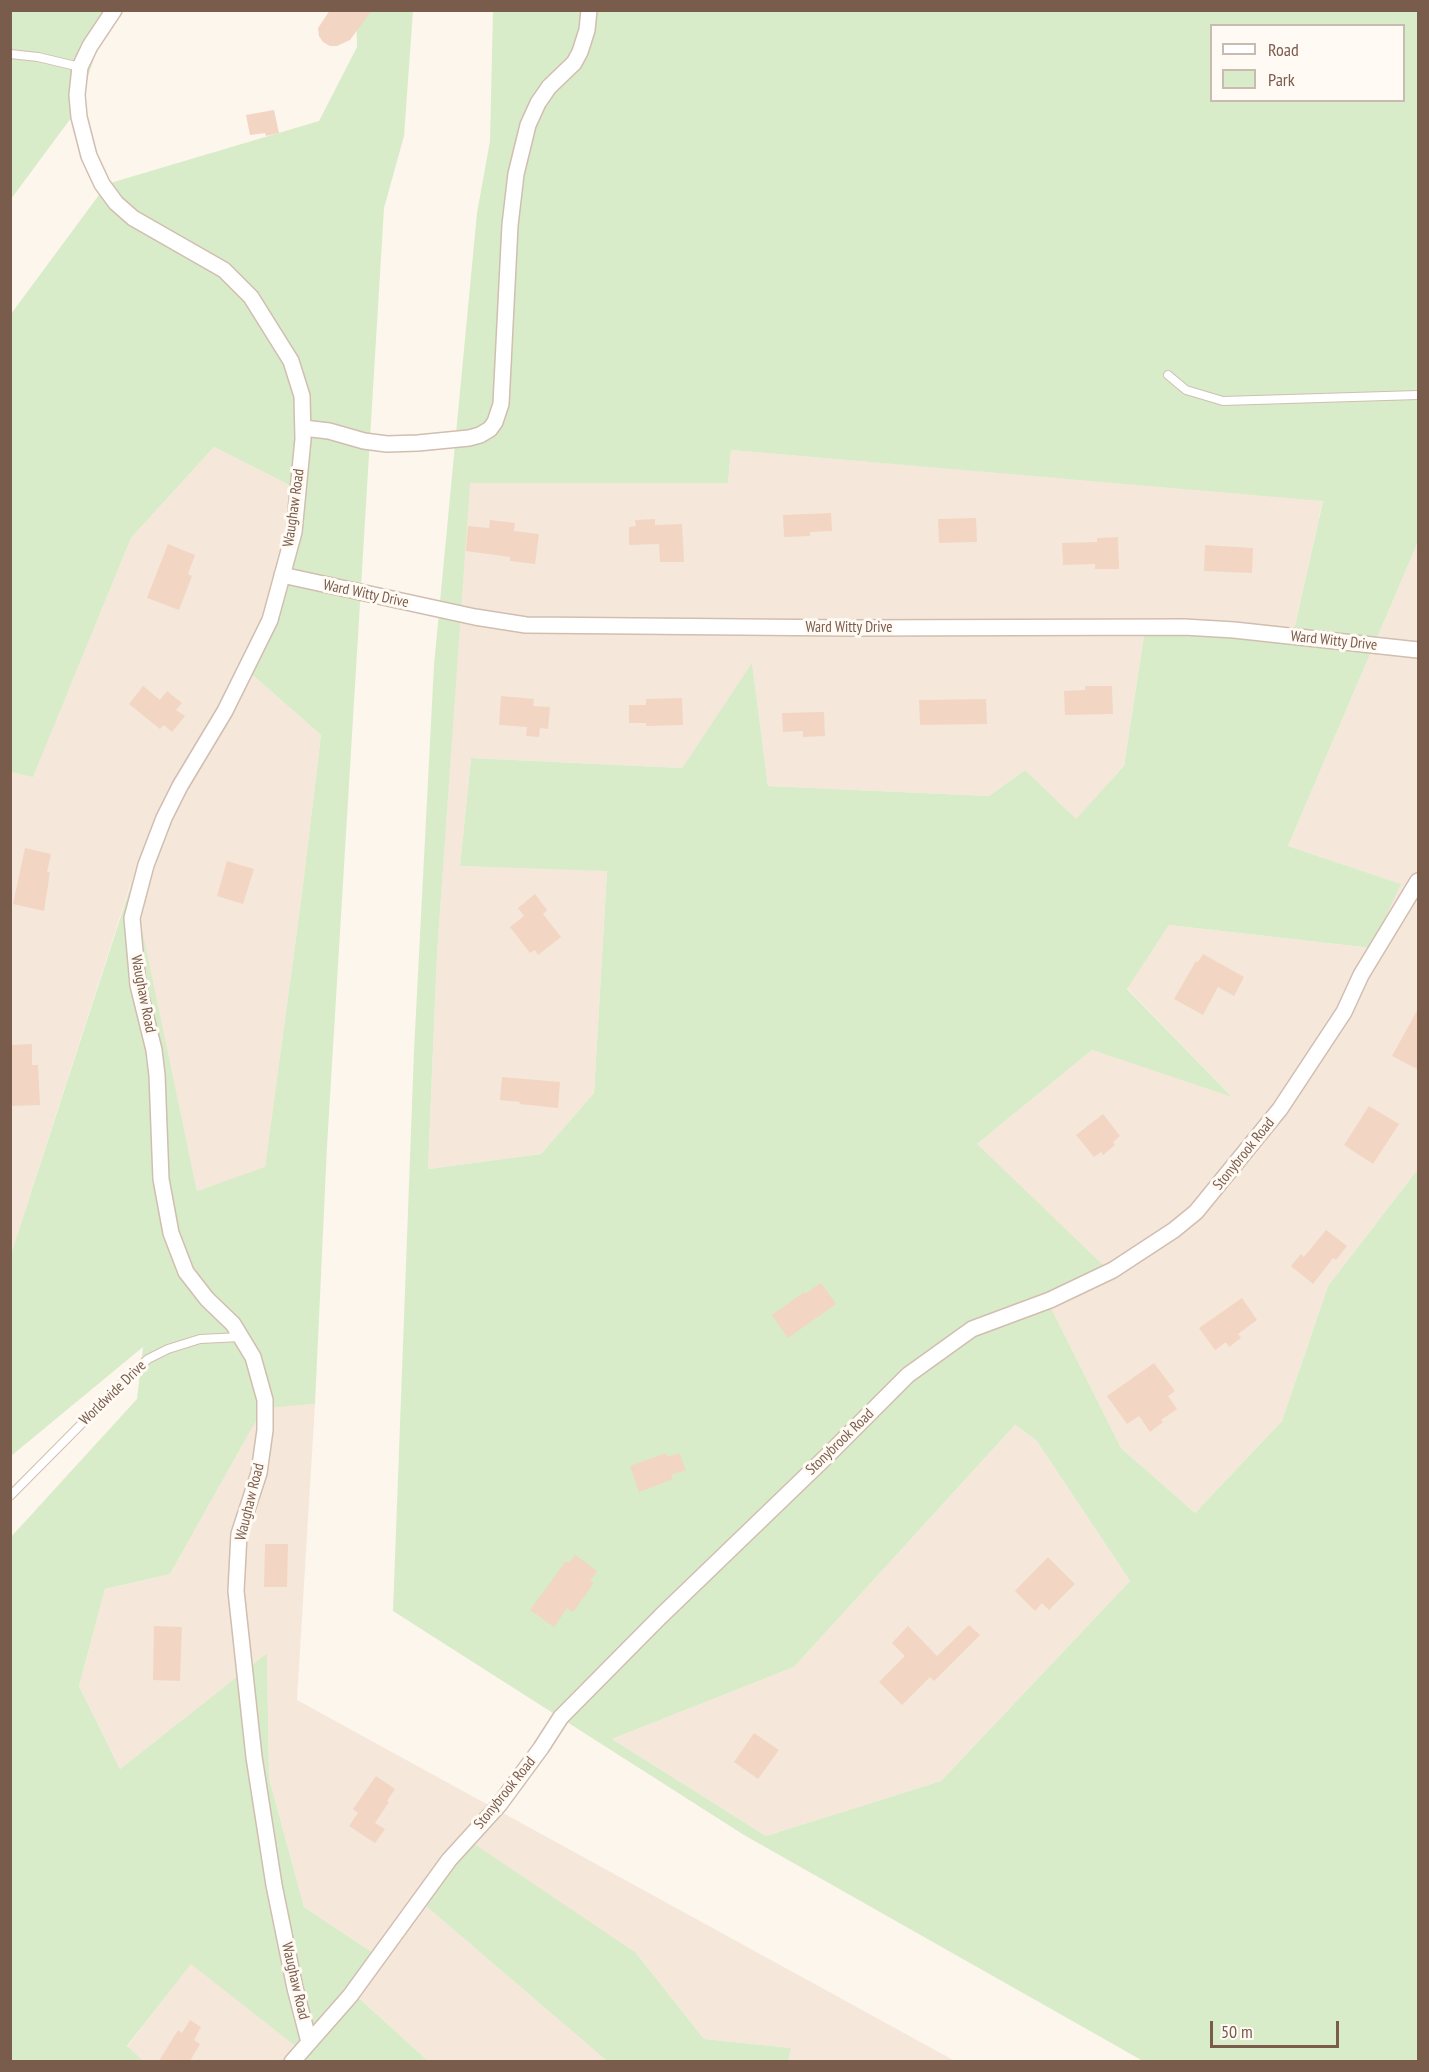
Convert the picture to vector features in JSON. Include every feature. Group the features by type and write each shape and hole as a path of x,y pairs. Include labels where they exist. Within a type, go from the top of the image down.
{"street":[{"name":"Waughaw Road","path":"114,10 90,46 80,67 77,95 79,117 89,156 102,184 116,203 132,218 224,270 251,297 291,361 302,396 303,428 294,532 270,620 225,711 180,786 164,818 146,865 132,918 138,985 154,1050 161,1179 171,1233 186,1272 207,1299 232,1324 254,1357 265,1400 265,1430 259,1473 239,1534 236,1591 254,1757 274,1885 295,1988 309,2042"},
{"path":"303,428 329,431 364,441 387,444 418,443 480,435 490,429 495,422 501,404 510,225 516,174 528,124 543,95 574,63 580,52 587,30 589,10"},
{"name":"Ward Witty Drive","path":"282,575 440,610 526,625 850,628 1184,627 1234,630 1419,650"},
{"name":"Stonybrook Road","path":"292,2061 350,1996 449,1860 499,1805 561,1717 908,1375 972,1329 1050,1300 1113,1270 1174,1230 1196,1212 1280,1109 1344,1012 1361,975 1419,880"}],"lane":[{"path":"10,54 38,57 80,67"},
{"path":"1168,375 1186,390 1223,401 1419,395"},
{"name":"Worldwide Drive","path":"10,1496 148,1359 168,1349 200,1339 240,1337"}],"shaded area":[{"path":"214,447 296,487 248,671 321,735 265,1168 197,1191 131,883 11,1254 11,772 33,776 131,538"},
{"path":"731,450 1323,500 1292,639 1145,629 1124,766 1076,820 1025,770 989,796 768,786 752,664 682,768 471,758 460,866 607,870 594,1093 541,1154 428,1169 437,954 469,483 728,483"},
{"path":"1418,542 1418,1169 1328,1286 1282,1421 1195,1513 1121,1448 1047,1300 977,1144 1092,1050 1231,1096 1127,988 1169,925 1371,948 1400,884 1288,846"},
{"path":"315,1404 297,1700 955,2061 788,2061 791,2048 704,2039 636,1953 419,1900 607,2061 428,2061 350,1990 376,1955 304,1907 269,1778 267,1653 120,1769 79,1686 105,1589 170,1574 263,1407"},
{"path":"1015,1425 1036,1440 1130,1581 941,1781 766,1836 612,1739 794,1667"},
{"path":"191,1963 304,2053 299,2061 143,2062 127,2047"}],"green space":[{"path":"11,11 113,11 102,34 77,110 11,199"},
{"path":"356,11 413,11 404,136 384,208 327,1146 315,1404 263,1408 170,1574 105,1589 79,1686 120,1769 267,1653 269,1778 304,1907 376,1955 350,1990 428,2061 299,2061 304,2053 191,1964 127,2046 143,2061 11,2061 10,1538 137,1399 143,1347 11,1456 11,1254 132,882 197,1191 265,1167 321,735 248,671 296,488 214,447 131,538 33,777 11,772 11,314 107,184 319,121 357,47"},
{"path":"493,11 1418,11 1418,542 1288,846 1401,884 1371,948 1169,925 1127,989 1232,1097 1092,1050 977,1144 1108,1270 1047,1300 1121,1448 1195,1513 1282,1421 1328,1286 1418,1169 1418,2061 1143,2061 744,1835 393,1611 414,1051 434,665 477,213 490,141","holes":["731,450 1323,501 1292,639 1145,629 1124,766 1076,819 1025,770 989,796 768,786 752,663 682,768 471,758 460,866 607,871 594,1093 541,1154 428,1169 437,954 470,483 728,483","1015,1425 1036,1440 1130,1581 941,1781 766,1836 612,1739 794,1667"]},
{"path":"467,1839 636,1953 704,2039 791,2048 788,2061 607,2061 419,1900"}],"building":[{"path":"330,10 372,10 350,40 337,46 330,46 319,36 318,28"},
{"path":"274,110 279,133 266,136 265,133 250,135 246,115"},
{"path":"831,513 832,531 810,532 810,536 784,537 783,515"},
{"path":"976,518 977,542 939,543 938,519"},
{"path":"655,519 655,525 682,524 684,562 660,562 659,544 629,545 629,527 636,526 635,520"},
{"path":"490,520 515,523 514,531 539,534 535,564 510,561 510,557 466,551 468,526 489,528"},
{"path":"1118,537 1119,569 1095,569 1095,564 1063,565 1062,543 1097,542 1097,538"},
{"path":"168,544 195,555 188,574 192,576 179,610 147,598"},
{"path":"1205,545 1253,548 1252,573 1204,571"},
{"path":"143,686 160,700 167,691 182,703 176,710 185,716 172,732 164,725 160,729 129,704"},
{"path":"1085,686 1112,686 1113,714 1065,715 1064,691 1085,690"},
{"path":"501,696 534,699 533,706 550,707 548,729 540,728 539,737 526,736 527,727 499,725"},
{"path":"682,698 683,725 646,726 646,723 629,723 629,705 646,705 646,699"},
{"path":"986,699 987,724 920,725 919,700"},
{"path":"824,712 825,736 803,737 803,731 783,732 782,713"},
{"path":"25,848 51,854 44,911 13,904"},
{"path":"227,861 254,869 243,904 217,896"},
{"path":"535,894 547,910 543,914 561,937 538,955 535,950 530,953 510,927 524,916 518,908"},
{"path":"1203,954 1244,977 1234,996 1218,987 1203,1015 1174,999 1196,961 1198,962"},
{"path":"1419,1007 1419,1070 1392,1056"},
{"path":"32,1044 32,1065 38,1065 40,1105 10,1106 10,1045"},
{"path":"502,1077 560,1082 558,1108 500,1100"},
{"path":"1369,1106 1399,1124 1373,1164 1344,1145"},
{"path":"1103,1114 1120,1136 1113,1142 1115,1145 1103,1155 1101,1152 1094,1157 1076,1135"},
{"path":"1326,1230 1347,1246 1336,1260 1333,1258 1313,1284 1291,1266 1301,1254 1304,1257"},
{"path":"821,1283 836,1304 788,1338 772,1315"},
{"path":"1242,1298 1257,1320 1238,1334 1241,1338 1229,1347 1226,1342 1215,1350 1199,1328"},
{"path":"1154,1363 1175,1391 1168,1396 1177,1409 1161,1420 1163,1422 1150,1432 1139,1416 1127,1424 1107,1396"},
{"path":"666,1453 667,1457 679,1453 686,1470 671,1475 673,1479 639,1492 630,1466"},
{"path":"265,1544 288,1544 287,1587 264,1587"},
{"path":"575,1555 597,1571 590,1581 594,1583 573,1612 567,1608 554,1627 530,1610 566,1561 569,1563"},
{"path":"1048,1557 1075,1584 1049,1610 1042,1603 1035,1611 1015,1591"},
{"path":"969,1625 980,1635 934,1681 930,1677 902,1705 879,1682 905,1656 892,1643 908,1626 937,1656"},
{"path":"154,1626 182,1627 180,1681 153,1680"},
{"path":"754,1733 779,1750 758,1779 734,1762"},
{"path":"376,1776 395,1789 375,1823 385,1829 375,1843 349,1826 358,1813 353,1809"},
{"path":"190,2020 201,2027 194,2040 200,2044 190,2061 159,2061 178,2030 182,2033"}]}
